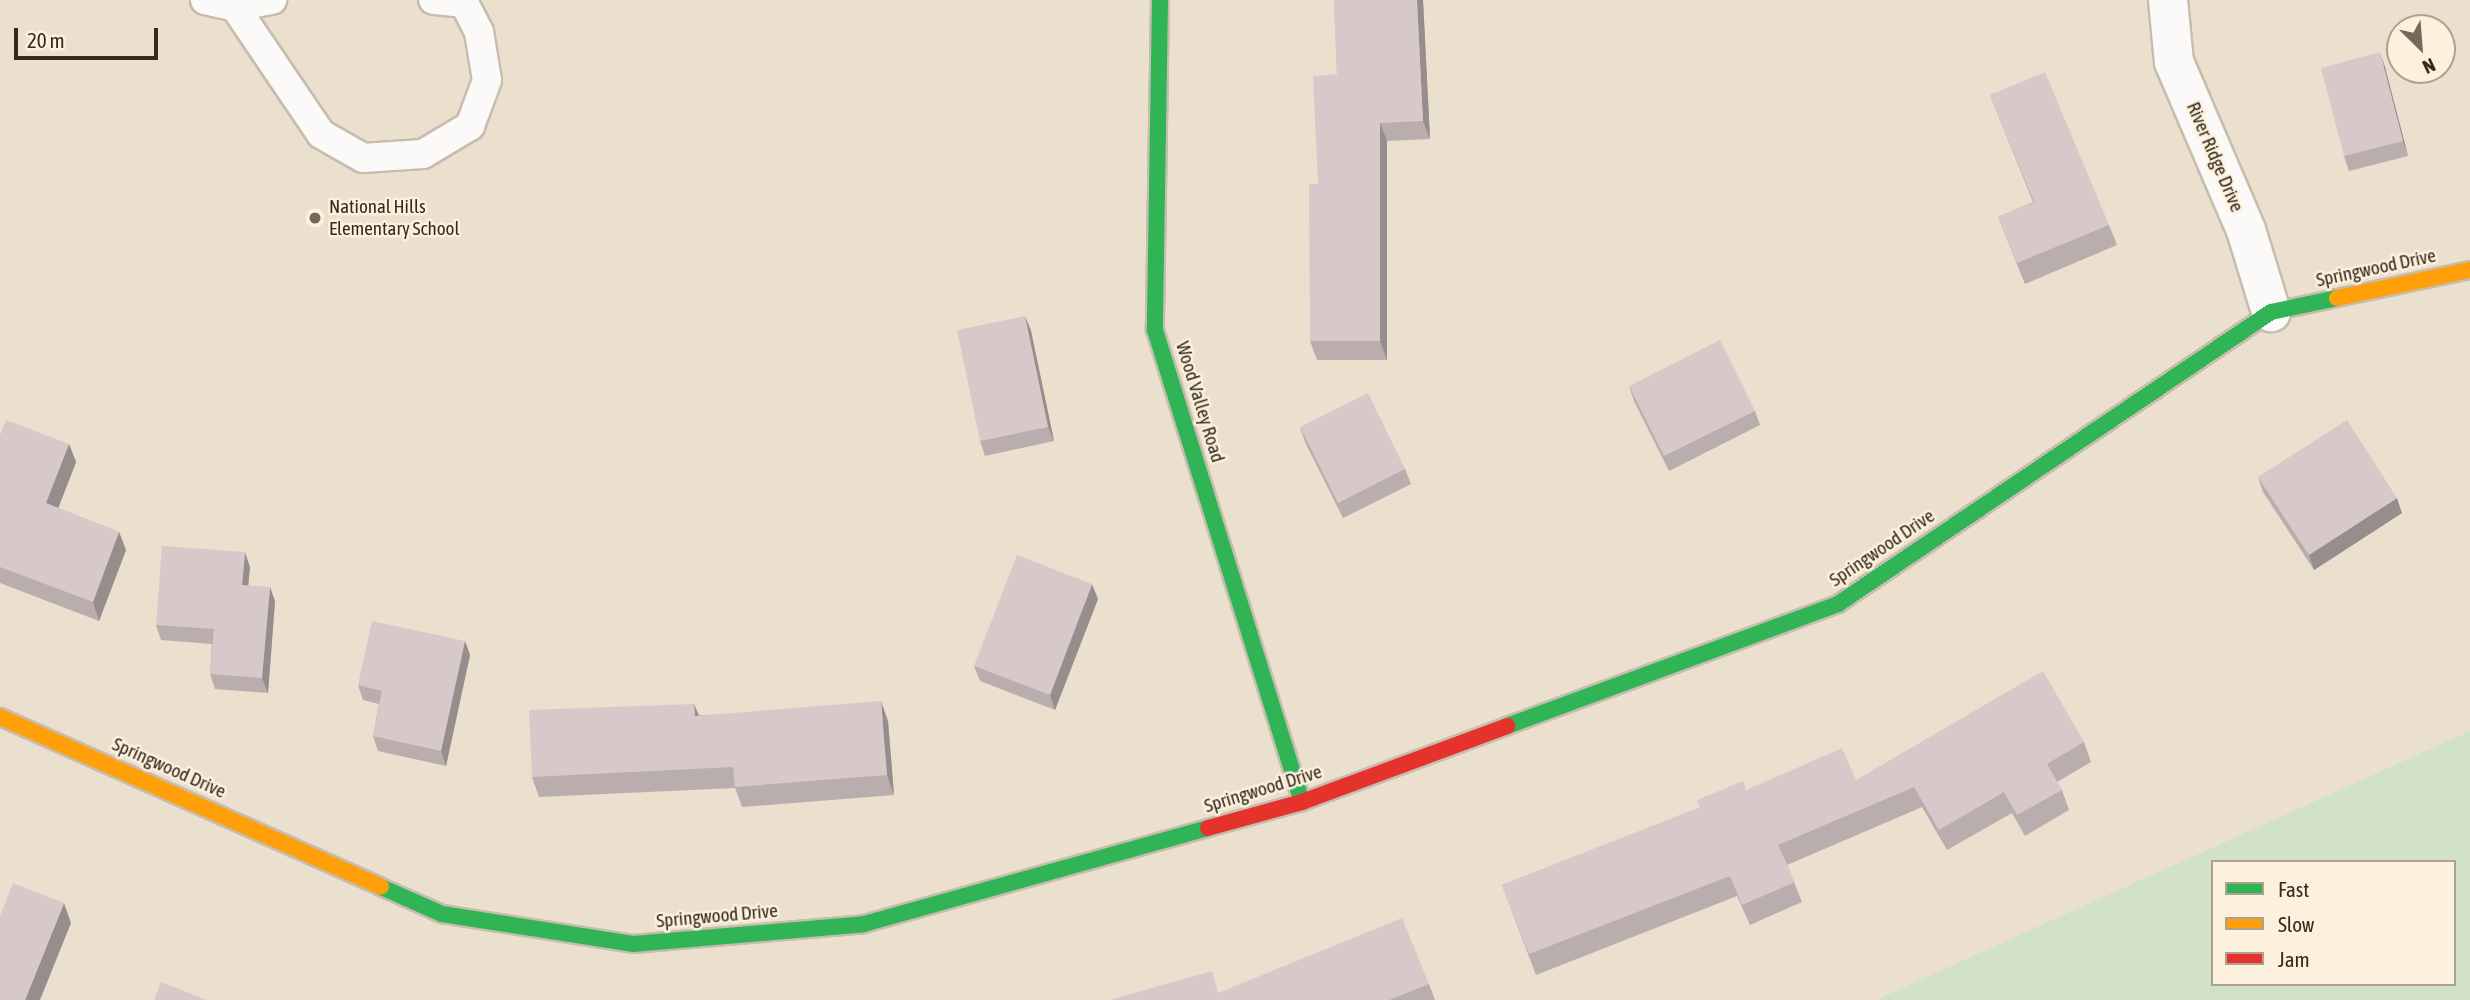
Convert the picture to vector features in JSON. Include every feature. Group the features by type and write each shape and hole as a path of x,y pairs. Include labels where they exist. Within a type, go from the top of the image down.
{"street":[{"name":"Wood Valley Road","path":"1160,0 1155,330 1302,802"},
{"name":"River Ridge Drive","path":"2168,0 2174,62 2246,230 2271,312"},
{"name":"Springwood Drive","path":"0,717 442,914 633,944 864,924 1302,802 1838,604 2271,312 2470,270"}],"lane":[{"path":"205,0 235,7 272,0"},
{"path":"235,7 321,134 363,158 424,154 470,126 487,80 479,32 466,1 433,0"}],"green space":[{"path":"2470,731 2470,1000 1876,1000"}],"building":[{"path":"1334,0 1417,0 1423,121 1380,123 1380,341 1310,341 1309,184 1318,184 1313,76 1337,74"},
{"path":"2380,52 2386,84 2388,84 2403,141 2344,156 2321,68"},
{"path":"2045,72 2109,225 2017,263 1998,217 2034,202 1990,95"},
{"path":"1025,316 1048,427 980,441 957,330"},
{"path":"1720,340 1755,411 1664,456 1629,386"},
{"path":"1368,393 1405,469 1338,503 1300,427"},
{"path":"6,420 69,444 46,503 119,532 93,602 0,567 0,435"},
{"path":"2347,420 2397,498 2309,555 2258,477"},
{"path":"162,546 245,552 242,585 270,587 262,678 210,674 214,629 156,625"},
{"path":"1017,555 1092,584 1050,695 974,666"},
{"path":"372,621 465,641 441,751 373,736 382,691 358,685"},
{"path":"2043,671 2084,742 2047,764 2062,790 2017,815 2004,792 1939,830 1914,787 1778,845 1795,882 1742,905 1730,876 1529,954 1502,885 1700,807 1697,800 1743,781 1746,790 1842,748 1856,780"},
{"path":"881,701 887,775 735,787 733,767 532,777 529,710 694,704 695,716"},
{"path":"13,883 64,903 25,1000 0,1000 0,916"},
{"path":"1402,918 1429,984 1389,1000 1109,1000 1212,971 1218,993"},
{"path":"161,982 207,1000 154,1000"}],"traffic: fast":[{"path":"1160,0 1155,330 1302,802"},
{"path":"1507,726 1838,604 2271,312 2337,298"},
{"path":"381,887 442,914 633,944 864,924 1208,828"}],"traffic: slow":[{"path":"2337,298 2470,270"},
{"path":"0,717 381,887"}],"traffic: jam":[{"path":"1208,828 1302,802 1507,726"}],"place":[{"name":"National Hills Elementary School","path":"315,218"}]}
